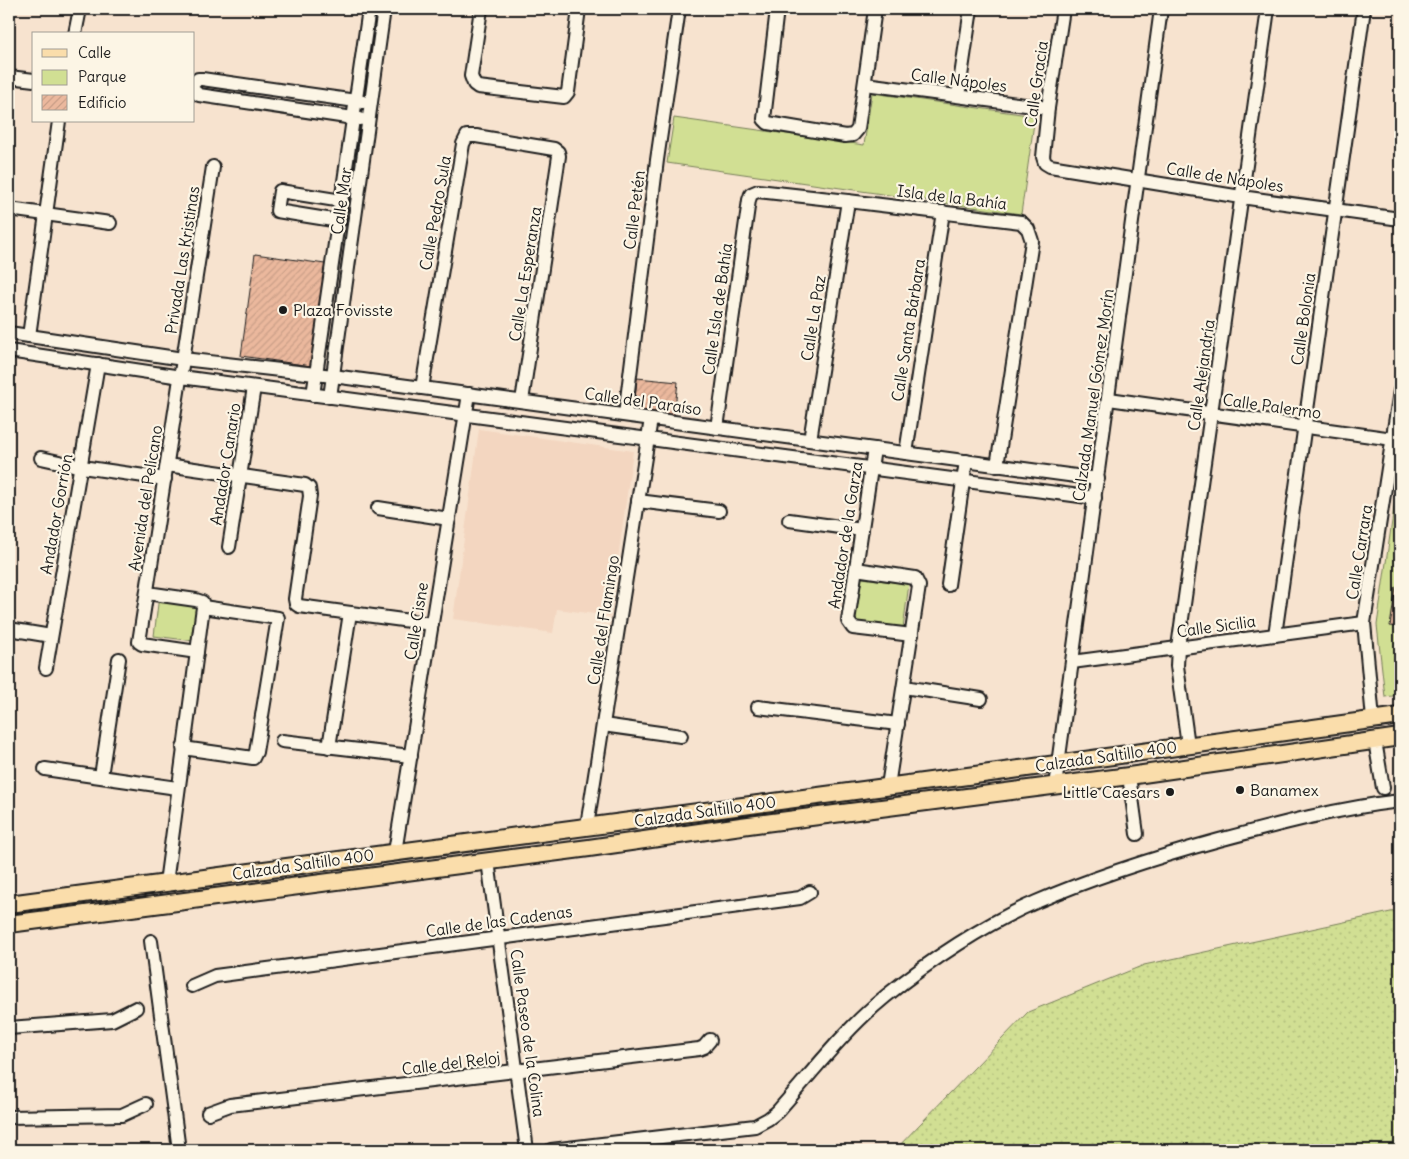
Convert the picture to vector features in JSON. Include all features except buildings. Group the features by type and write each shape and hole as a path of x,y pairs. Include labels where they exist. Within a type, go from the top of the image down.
{"main road":[{"name":"Calzada Saltillo 400","path":"9,904 1400,716"},
{"name":"Calzada Saltillo 400","path":"9,924 740,826 1055,786 1400,737"}],"street":[{"path":"75,32 80,9"},
{"name":"Calle Mar","path":"313,395 369,9"},
{"name":"Calle Mar","path":"330,397 384,9"},
{"path":"481,9 471,76 474,84 478,87 564,97 566,95 580,9"},
{"name":"Calle Petén","path":"625,415 657,160 679,9"},
{"path":"777,9 764,119 768,123 845,136 853,135 858,129 875,9"},
{"path":"958,96 971,9"},
{"name":"Calle Gracia","path":"1045,162 1043,157 1048,108 1063,9"},
{"name":"Calzada Manuel Gómez Morín","path":"1055,786 1161,9"},
{"name":"Calle Alejandría","path":"1188,745 1177,666 1178,647 1268,9"},
{"name":"Calle Bolonia","path":"1275,635 1364,9"},
{"path":"9,77 32,80"},
{"path":"195,82 202,79 371,103"},
{"name":"Calle Nápoles","path":"865,84 1048,108"},
{"path":"195,92 199,95 368,121"},
{"path":"29,336 59,122"},
{"name":"Calle Pedro Sula","path":"422,388 464,140 467,136 476,136 554,149 558,152"},
{"name":"Calle La Esperanza","path":"522,401 559,156 558,152"},
{"name":"Calle de Nápoles","path":"1045,162 1050,166 1241,197 1400,219"},
{"name":"Privada Las Kristinas","path":"183,359 213,167"},
{"path":"339,221 277,211 280,191 342,201"},
{"name":"Isla de la Bahía","path":"751,194 758,191 943,212 1021,222 1028,229 1032,241 997,466"},
{"name":"Calle Isla de Bahía","path":"718,428 751,194"},
{"name":"Calle La Paz","path":"810,440 848,200"},
{"path":"9,209 110,223"},
{"name":"Calle Santa Bárbara","path":"906,453 943,212"},
{"name":"Calle del Paraíso","path":"9,333 183,359 333,376 1098,479"},
{"path":"9,351 313,395 1095,498"},
{"name":"Avenida del Pelícano","path":"183,359 139,642 197,652"},
{"name":"Andador Gorrión","path":"46,668 98,364"},
{"name":"Andador Canario","path":"229,547 254,387"},
{"name":"Calle Carrara","path":"1374,719 1364,623 1397,440 1400,392"},
{"name":"Calle Cisne","path":"395,852 469,394"},
{"name":"Calle Palermo","path":"1109,399 1397,440"},
{"name":"Calle del Flamingo","path":"587,826 651,419"},
{"name":"Andador de la Garza","path":"874,449 848,621 853,628 912,635"},
{"path":"41,458 165,479"},
{"path":"948,585 966,462"},
{"path":"167,465 305,485 309,488 310,496 295,599 296,604 299,606 432,624"},
{"path":"638,501 719,511"},
{"path":"378,508 449,519"},
{"path":"789,520 862,530"},
{"path":"856,569 915,578 919,586 888,786"},
{"path":"146,593 278,618 256,752 253,758 183,748"},
{"path":"166,883 177,788 203,605"},
{"path":"329,746 350,613"},
{"name":"Calle Sicilia","path":"1072,662 1364,623"},
{"path":"9,629 51,636"},
{"path":"101,776 119,659"},
{"path":"904,687 981,698"},
{"path":"758,706 898,724"},
{"path":"603,725 682,736"},
{"path":"282,741 411,756"},
{"path":"1375,741 1383,788"},
{"path":"45,769 177,788"},
{"path":"1129,776 1137,834"},
{"path":"551,1150 755,1126 777,1112 857,1022 885,997 940,956 1002,919 1036,902 1161,856 1339,810 1400,801"},
{"name":"Calle Paseo de la Colina","path":"488,861 527,1150"},
{"name":"Calle de las Cadenas","path":"192,986 215,976 800,898 810,892"},
{"path":"152,941 179,1150"},
{"path":"9,1028 112,1020 136,1008"},
{"name":"Calle del Reloj","path":"208,1113 230,1105 699,1049 704,1047 710,1040"},
{"path":"9,1117 122,1114 146,1104"}],"shaded area":[{"path":"479,429 633,451 610,616 557,609 553,633 453,619"}],"green space":[{"path":"872,93 1035,116 1021,214 667,163 674,118 864,145"},
{"path":"1400,466 1400,695 1385,697 1377,625"},
{"path":"854,577 909,584 903,628 848,620"},
{"path":"159,596 199,602 194,641 154,636"},
{"path":"1400,910 1400,1150 895,1150 1028,1012 1144,965"}],"place":[{"name":"Plaza Fovisste","path":"283,310"},
{"name":"Banamex","path":"1240,790"},
{"name":"Little Caesars","path":"1170,792"}]}
